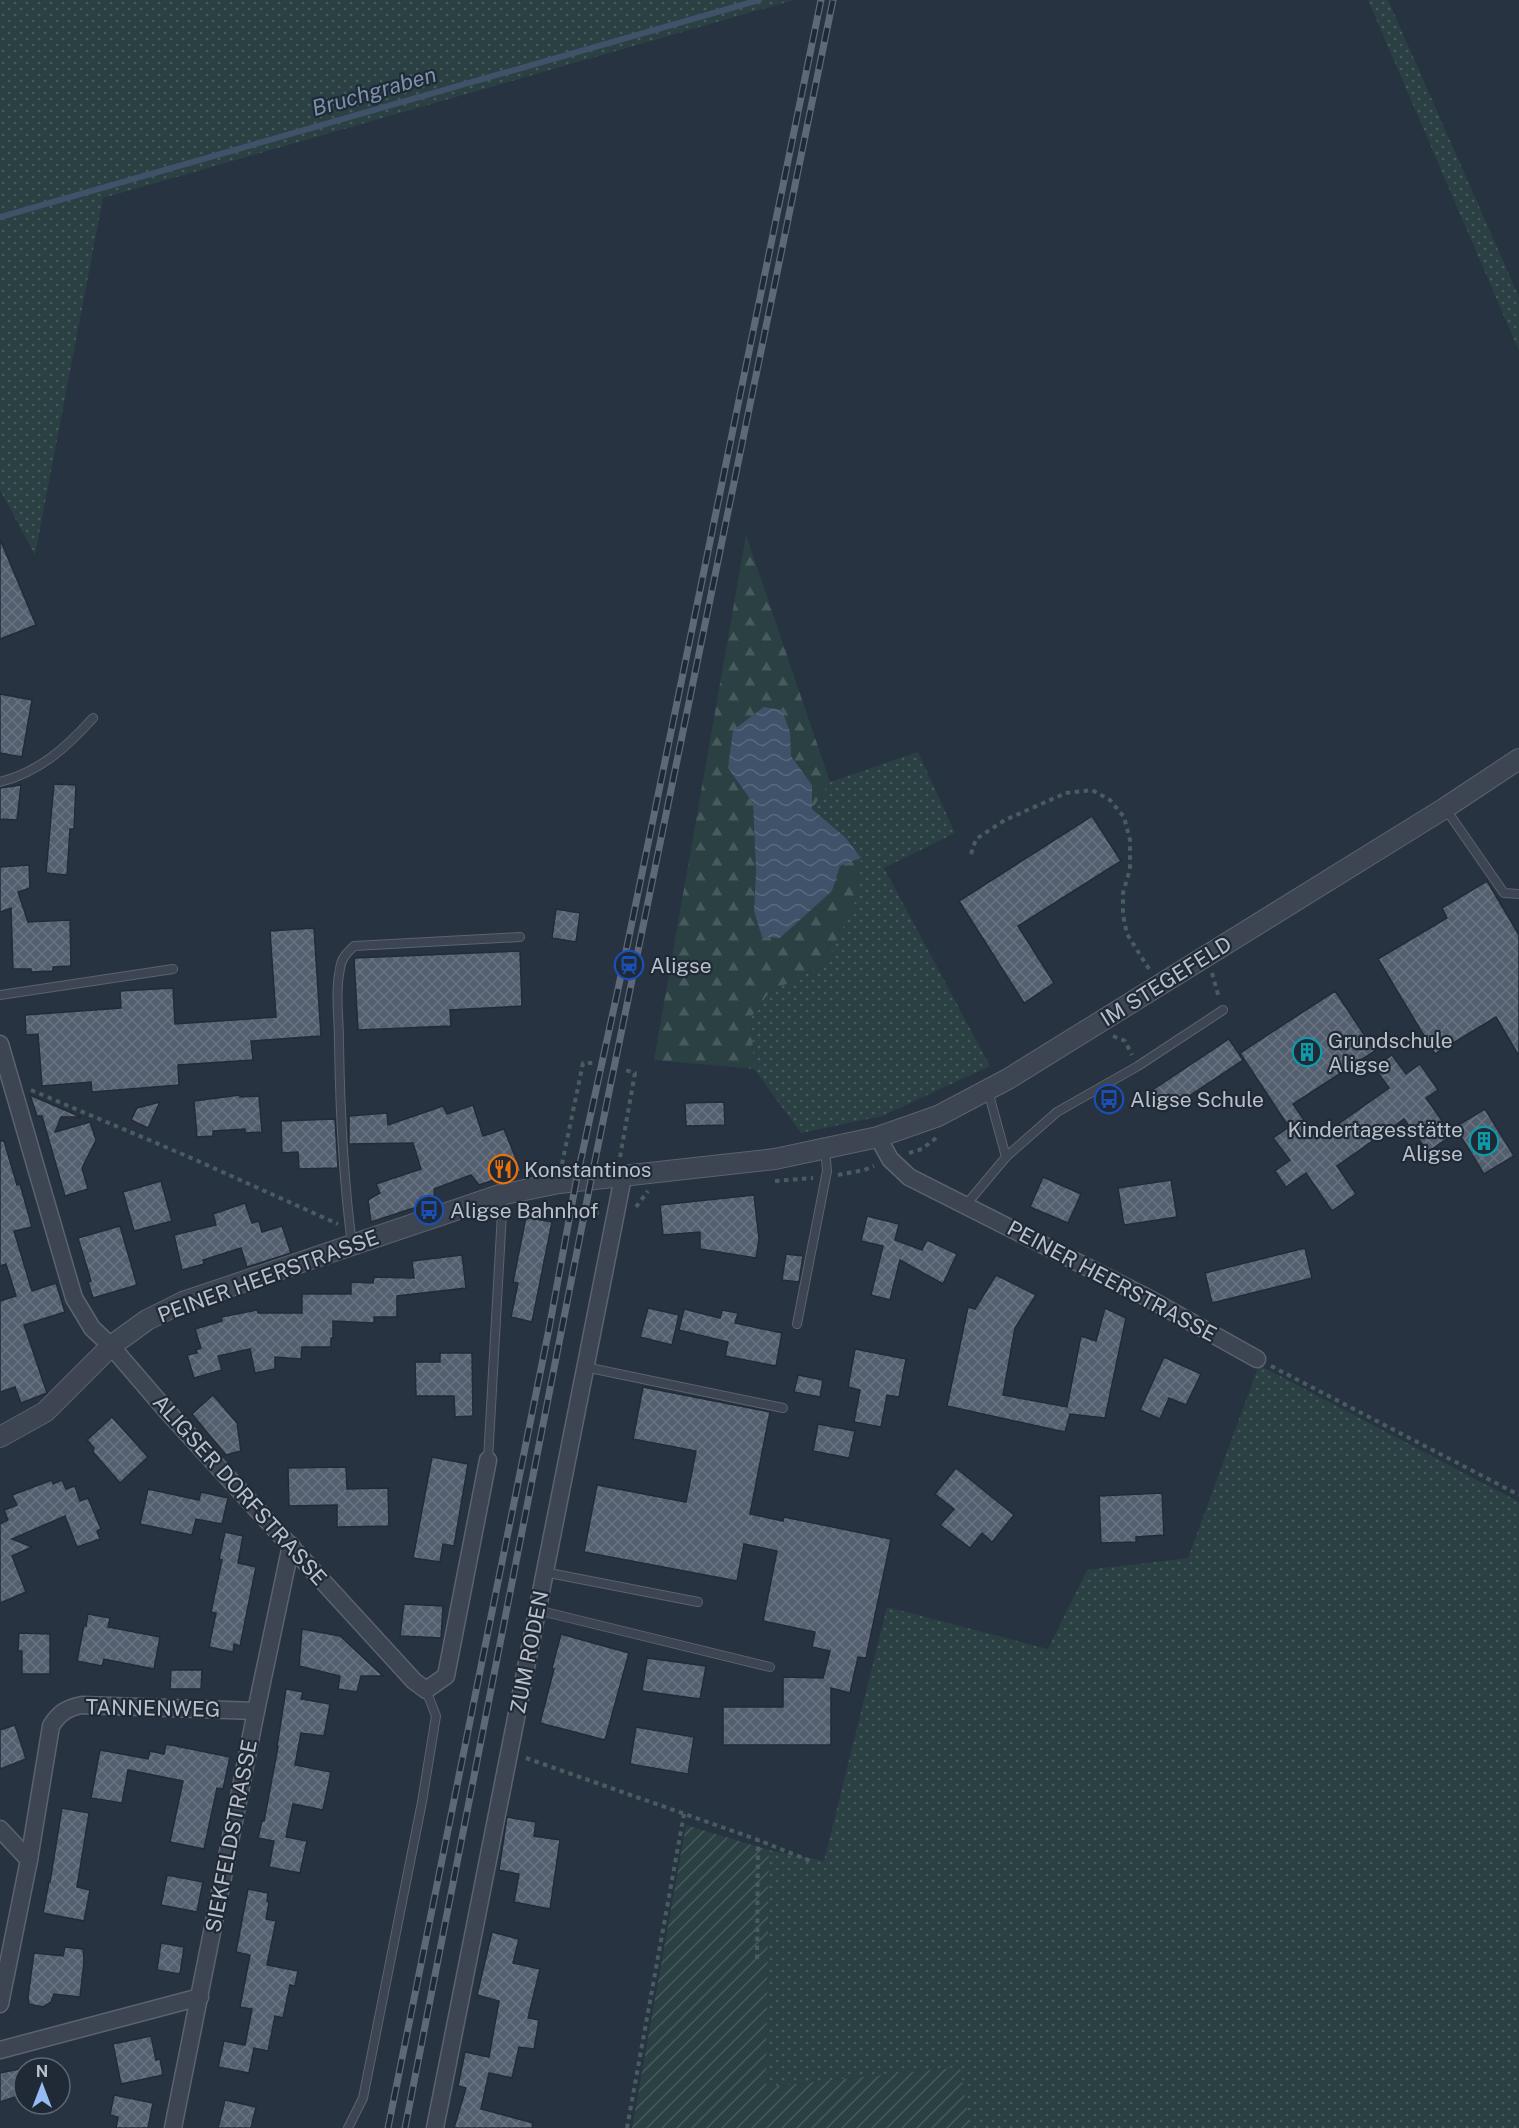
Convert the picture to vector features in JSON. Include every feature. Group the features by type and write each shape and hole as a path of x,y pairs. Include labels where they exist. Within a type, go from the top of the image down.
{"street":[{"name":"IM STEGEFELD","path":"878,1137 938,1116 1008,1079 1445,808 1519,759"},
{"name":"ALIGSER DORFSTRASSE","path":"0,1044 74,1298 92,1328 111,1346 166,1410 414,1681 426,1690"},
{"name":"PEINER HEERSTRASSE","path":"0,1437 45,1412 111,1346 147,1320 183,1302 351,1237 500,1195 559,1183 745,1163 878,1137 890,1159 909,1177 1146,1297 1257,1359"},
{"name":"ZUM RODEN","path":"435,2128 623,1177"},
{"path":"426,1690 446,1677 488,1460"},
{"name":"SIEKFELDSTRASSE","path":"173,2128 291,1545"},
{"name":"TANNENWEG","path":"0,2004 29,1860 51,1726 58,1715 69,1708 82,1705 256,1711"},
{"path":"0,1829 29,1860"},
{"path":"0,2050 200,1997"}],"lane":[{"path":"0,782 18,777 47,762 76,738 93,718"},
{"path":"1445,808 1504,893 1519,894"},
{"path":"351,1237 339,1064 338,984 344,956 354,946 520,937"},
{"path":"0,995 172,969"},
{"path":"965,1206 1006,1157 1057,1112 1138,1066 1223,1010"},
{"path":"988,1090 1006,1157"},
{"path":"797,1324 826,1177 825,1149"},
{"path":"488,1460 502,1213 500,1195"},
{"path":"585,1367 783,1407"},
{"path":"544,1572 698,1602"},
{"path":"537,1610 770,1666"},
{"path":"348,2128 363,2098 422,1802 436,1716 426,1690"}],"path":[{"path":"971,854 976,839 1005,820 1066,793 1092,789 1110,800 1124,817 1130,840 1130,869 1124,893 1127,934 1159,985"},
{"path":"1212,974 1223,1010"},
{"path":"1091,1027 1125,1041 1138,1066"},
{"path":"559,1183 583,1063 593,1063"},
{"path":"623,1177 620,1158 635,1073 625,1070"},
{"path":"11,1082 189,1157 351,1237"},
{"path":"766,1181 826,1177 864,1170 890,1159"},
{"path":"542,1207 584,1212 631,1213 649,1191"},
{"path":"1257,1359 1519,1495"},
{"path":"509,1752 758,1840 813,1862"},
{"path":"627,2128 684,1814"},
{"path":"757,1959 758,1840"}],"green space":[{"path":"0,0 794,0 103,198 35,555 0,490"},
{"path":"1368,0 1388,0 1519,297 1519,351"},
{"path":"746,535 830,782 812,809 812,785 791,756 790,732 728,768 753,803 756,870 754,911 780,938 832,891 840,866 861,858 859,894 826,963 769,993 751,1017 754,1069 654,1060"},
{"path":"918,752 955,833 884,868 990,1066 882,1116 801,1133 754,1069 751,1017 769,993 826,963 845,837 812,809 830,782"},
{"path":"1259,1365 1519,1502 1519,2128 970,2128 960,2067 766,2087 769,1850 824,1861 887,1607 1048,1649 1087,1570 1188,1558"},
{"path":"686,1825 769,1850 766,2087 960,2067 970,2128 632,2128"}],"water":[{"path":"764,707 782,710 790,732 791,756 812,785 812,809 845,837 861,858 840,866 832,891 780,938 762,937 754,911 756,870 753,803 728,768 733,730"}],"building":[{"path":"0,539 36,625 0,639"},
{"path":"0,694 32,700 22,757 0,753"},
{"path":"54,784 76,785 74,829 70,829 67,875 46,873"},
{"path":"21,785 17,820 0,819 0,788"},
{"path":"1092,816 1121,861 1018,926 1054,983 1024,1003 959,901"},
{"path":"29,865 30,888 18,892 28,922 70,920 71,966 53,967 53,971 31,972 31,969 13,969 11,908 0,912 0,867"},
{"path":"1487,881 1519,935 1519,1056 1496,1017 1435,1054 1378,959 1447,918 1442,908"},
{"path":"556,909 580,913 576,942 552,938"},
{"path":"314,928 321,1036 251,1041 253,1060 178,1065 179,1085 92,1092 91,1082 42,1086 38,1034 26,1035 25,1015 121,1008 120,991 173,988 175,1024 276,1017 270,931"},
{"path":"520,951 522,1006 450,1010 451,1026 358,1030 354,958"},
{"path":"1335,991 1375,1051 1293,1104 1317,1139 1389,1088 1374,1067 1392,1055 1406,1074 1420,1064 1438,1090 1426,1098 1452,1135 1428,1152 1404,1119 1337,1166 1356,1194 1332,1211 1306,1173 1286,1187 1275,1171 1290,1160 1273,1138 1289,1127 1240,1053"},
{"path":"1229,1039 1243,1060 1165,1112 1151,1091"},
{"path":"30,1095 81,1117 61,1117 55,1132 90,1122 96,1140 82,1168 88,1189 65,1196 42,1116 37,1116"},
{"path":"240,1095 240,1097 259,1096 262,1132 245,1133 245,1129 213,1131 213,1136 197,1137 194,1101"},
{"path":"160,1102 148,1128 131,1120 137,1108"},
{"path":"724,1102 725,1125 686,1126 685,1103"},
{"path":"473,1105 483,1136 504,1129 521,1171 479,1185 471,1175 434,1189 435,1201 371,1222 368,1200 380,1193 376,1184 421,1169 413,1143 349,1144 349,1116 387,1113 388,1125 443,1106 447,1114"},
{"name":"Kindertagesstätte Aligse","path":"1485,1109 1514,1156 1484,1174 1455,1127"},
{"path":"335,1119 338,1168 299,1169 298,1152 282,1153 281,1121"},
{"path":"0,1141 4,1141 17,1185 20,1184 32,1227 14,1231 32,1291 56,1283 65,1312 24,1325 47,1393 21,1403 15,1387 0,1392 0,1301 16,1296 6,1264 0,1266"},
{"path":"1043,1177 1081,1194 1068,1223 1030,1207"},
{"path":"1171,1180 1177,1217 1124,1225 1118,1188"},
{"path":"161,1181 172,1221 134,1231 123,1192"},
{"path":"754,1195 759,1239 756,1258 700,1249 700,1232 663,1235 660,1205"},
{"path":"245,1203 252,1223 259,1221 262,1232 282,1226 291,1253 247,1267 241,1248 203,1260 204,1264 182,1270 174,1235 216,1225 213,1214"},
{"path":"867,1216 899,1224 895,1240 922,1250 927,1240 957,1254 943,1284 900,1260 890,1300 871,1295 883,1246 861,1241"},
{"path":"526,1217 552,1222 532,1322 511,1317 518,1283 513,1282"},
{"path":"120,1226 137,1285 93,1298 88,1282 91,1281 78,1238"},
{"path":"1305,1248 1312,1278 1212,1303 1205,1273"},
{"path":"786,1254 803,1256 799,1282 782,1280"},
{"path":"462,1255 466,1288 397,1296 397,1317 374,1317 374,1323 333,1321 331,1347 302,1347 301,1359 275,1357 275,1369 255,1373 250,1349 218,1356 222,1370 194,1378 187,1355 197,1353 196,1350 201,1348 195,1329 222,1321 221,1317 257,1310 258,1313 302,1313 302,1294 351,1294 351,1282 373,1283 374,1277 414,1278 412,1261"},
{"path":"996,1275 1036,1295 1015,1328 1003,1395 1067,1407 1081,1336 1096,1341 1105,1308 1126,1318 1105,1418 1070,1414 1065,1432 947,1406 968,1307 975,1309"},
{"path":"648,1308 679,1315 672,1345 640,1337"},
{"path":"684,1309 720,1318 722,1310 738,1313 735,1323 782,1333 776,1366 725,1356 728,1342 679,1330"},
{"path":"855,1349 906,1359 899,1397 887,1395 881,1427 854,1422 860,1390 848,1387"},
{"path":"440,1353 472,1353 473,1416 455,1417 454,1396 416,1396 415,1362 440,1362"},
{"path":"1164,1357 1201,1374 1186,1405 1169,1398 1160,1419 1140,1410"},
{"path":"798,1375 823,1380 820,1397 794,1392"},
{"path":"643,1387 770,1412 750,1514 783,1521 784,1517 891,1539 866,1658 858,1657 850,1693 831,1688 831,1745 723,1745 723,1707 783,1707 783,1677 823,1678 830,1651 812,1647 815,1632 763,1621 777,1551 744,1544 737,1581 584,1552 597,1485 686,1502 696,1451 633,1439"},
{"path":"213,1395 237,1423 241,1451 226,1455 192,1414"},
{"path":"112,1417 148,1457 120,1483 93,1452 94,1448 87,1440"},
{"path":"818,1424 855,1431 849,1458 813,1451"},
{"path":"432,1457 468,1464 454,1546 443,1544 440,1562 413,1558"},
{"path":"346,1467 347,1489 388,1488 389,1526 337,1527 337,1505 289,1506 288,1468"},
{"path":"956,1468 1014,1515 992,1542 982,1533 970,1548 940,1525 954,1509 935,1494"},
{"path":"52,1480 53,1484 62,1480 66,1489 75,1486 80,1501 88,1498 101,1529 97,1531 100,1539 77,1547 65,1516 12,1539 32,1547 12,1556 26,1592 0,1603 0,1524 8,1520 4,1510 17,1505 12,1495"},
{"path":"148,1489 199,1500 201,1492 228,1498 222,1524 196,1519 192,1535 140,1524"},
{"path":"1162,1493 1164,1535 1136,1537 1136,1542 1101,1543 1099,1496"},
{"path":"225,1532 243,1536 238,1563 256,1567 240,1646 234,1644 233,1652 209,1647 216,1613 211,1612 222,1560 219,1559"},
{"path":"404,1604 443,1606 441,1638 400,1636"},
{"path":"88,1614 110,1618 108,1627 160,1637 154,1669 104,1659 102,1666 77,1661"},
{"path":"302,1629 340,1636 383,1676 361,1676 357,1692 338,1689 340,1676 299,1666"},
{"path":"19,1633 50,1634 50,1674 22,1674 22,1651 18,1651"},
{"path":"561,1634 629,1653 605,1740 540,1723"},
{"path":"647,1658 706,1666 700,1699 642,1691"},
{"path":"171,1670 202,1670 201,1689 170,1689"},
{"path":"286,1689 303,1692 301,1699 330,1704 324,1736 301,1733 295,1765 331,1772 323,1810 293,1804 286,1837 307,1841 300,1873 269,1867 274,1841 258,1838 262,1821 264,1821 278,1747"},
{"path":"15,1725 26,1759 0,1769 0,1730"},
{"path":"636,1727 694,1737 688,1774 630,1764"},
{"path":"166,1744 230,1757 223,1789 217,1788 204,1849 170,1842 183,1781 128,1770 122,1803 91,1798 100,1750 148,1759 150,1751 164,1754"},
{"path":"62,1808 89,1813 77,1887 90,1890 84,1921 43,1913"},
{"path":"507,1817 536,1822 534,1836 560,1840 550,1909 514,1902 519,1874 499,1870"},
{"path":"167,1875 203,1882 197,1912 161,1905"},
{"path":"248,1889 268,1893 266,1919 276,1921 267,1965 298,1971 295,1986 290,1985 283,2018 275,2016 268,2051 254,2048 249,2073 218,2067 224,2041 245,2045 252,2009 240,2007 250,1955 236,1952"},
{"path":"492,1932 519,1939 513,1963 540,1969 528,2018 539,2020 534,2049 519,2047 512,2078 489,2073 481,2109 533,2123 532,2128 454,2128 466,2088 458,2086 465,2052 489,2057 499,2001 477,1995"},
{"path":"161,1943 184,1947 180,1974 157,1970"},
{"path":"65,1947 83,1949 80,1997 54,1994 51,2002 43,2007 29,2004 34,1953 63,1956"},
{"path":"151,2036 156,2060 160,2059 163,2075 121,2084 113,2044"},
{"path":"12,2070 12,2098 0,2102 0,2073"},
{"path":"114,2095 153,2103 148,2128 116,2128 118,2117 110,2115"},
{"path":"225,2100 256,2107 251,2128 218,2128"}],"waterway":[{"name":"Bruchgraben","path":"0,217 759,0"}],"railway":[{"path":"388,2128 549,1329 576,1182 622,971 821,0"},
{"path":"405,2128 591,1180 833,0"}],"place":[{"name":"Aligse","path":"629,965"},
{"name":"Grundschule Aligse","path":"1307,1052"},
{"name":"Aligse Schule","path":"1109,1099"},
{"name":"Kindertagesstätte Aligse","path":"1484,1141"},
{"name":"Konstantinos","path":"503,1169"},
{"name":"Aligse Bahnhof","path":"429,1210"}]}
